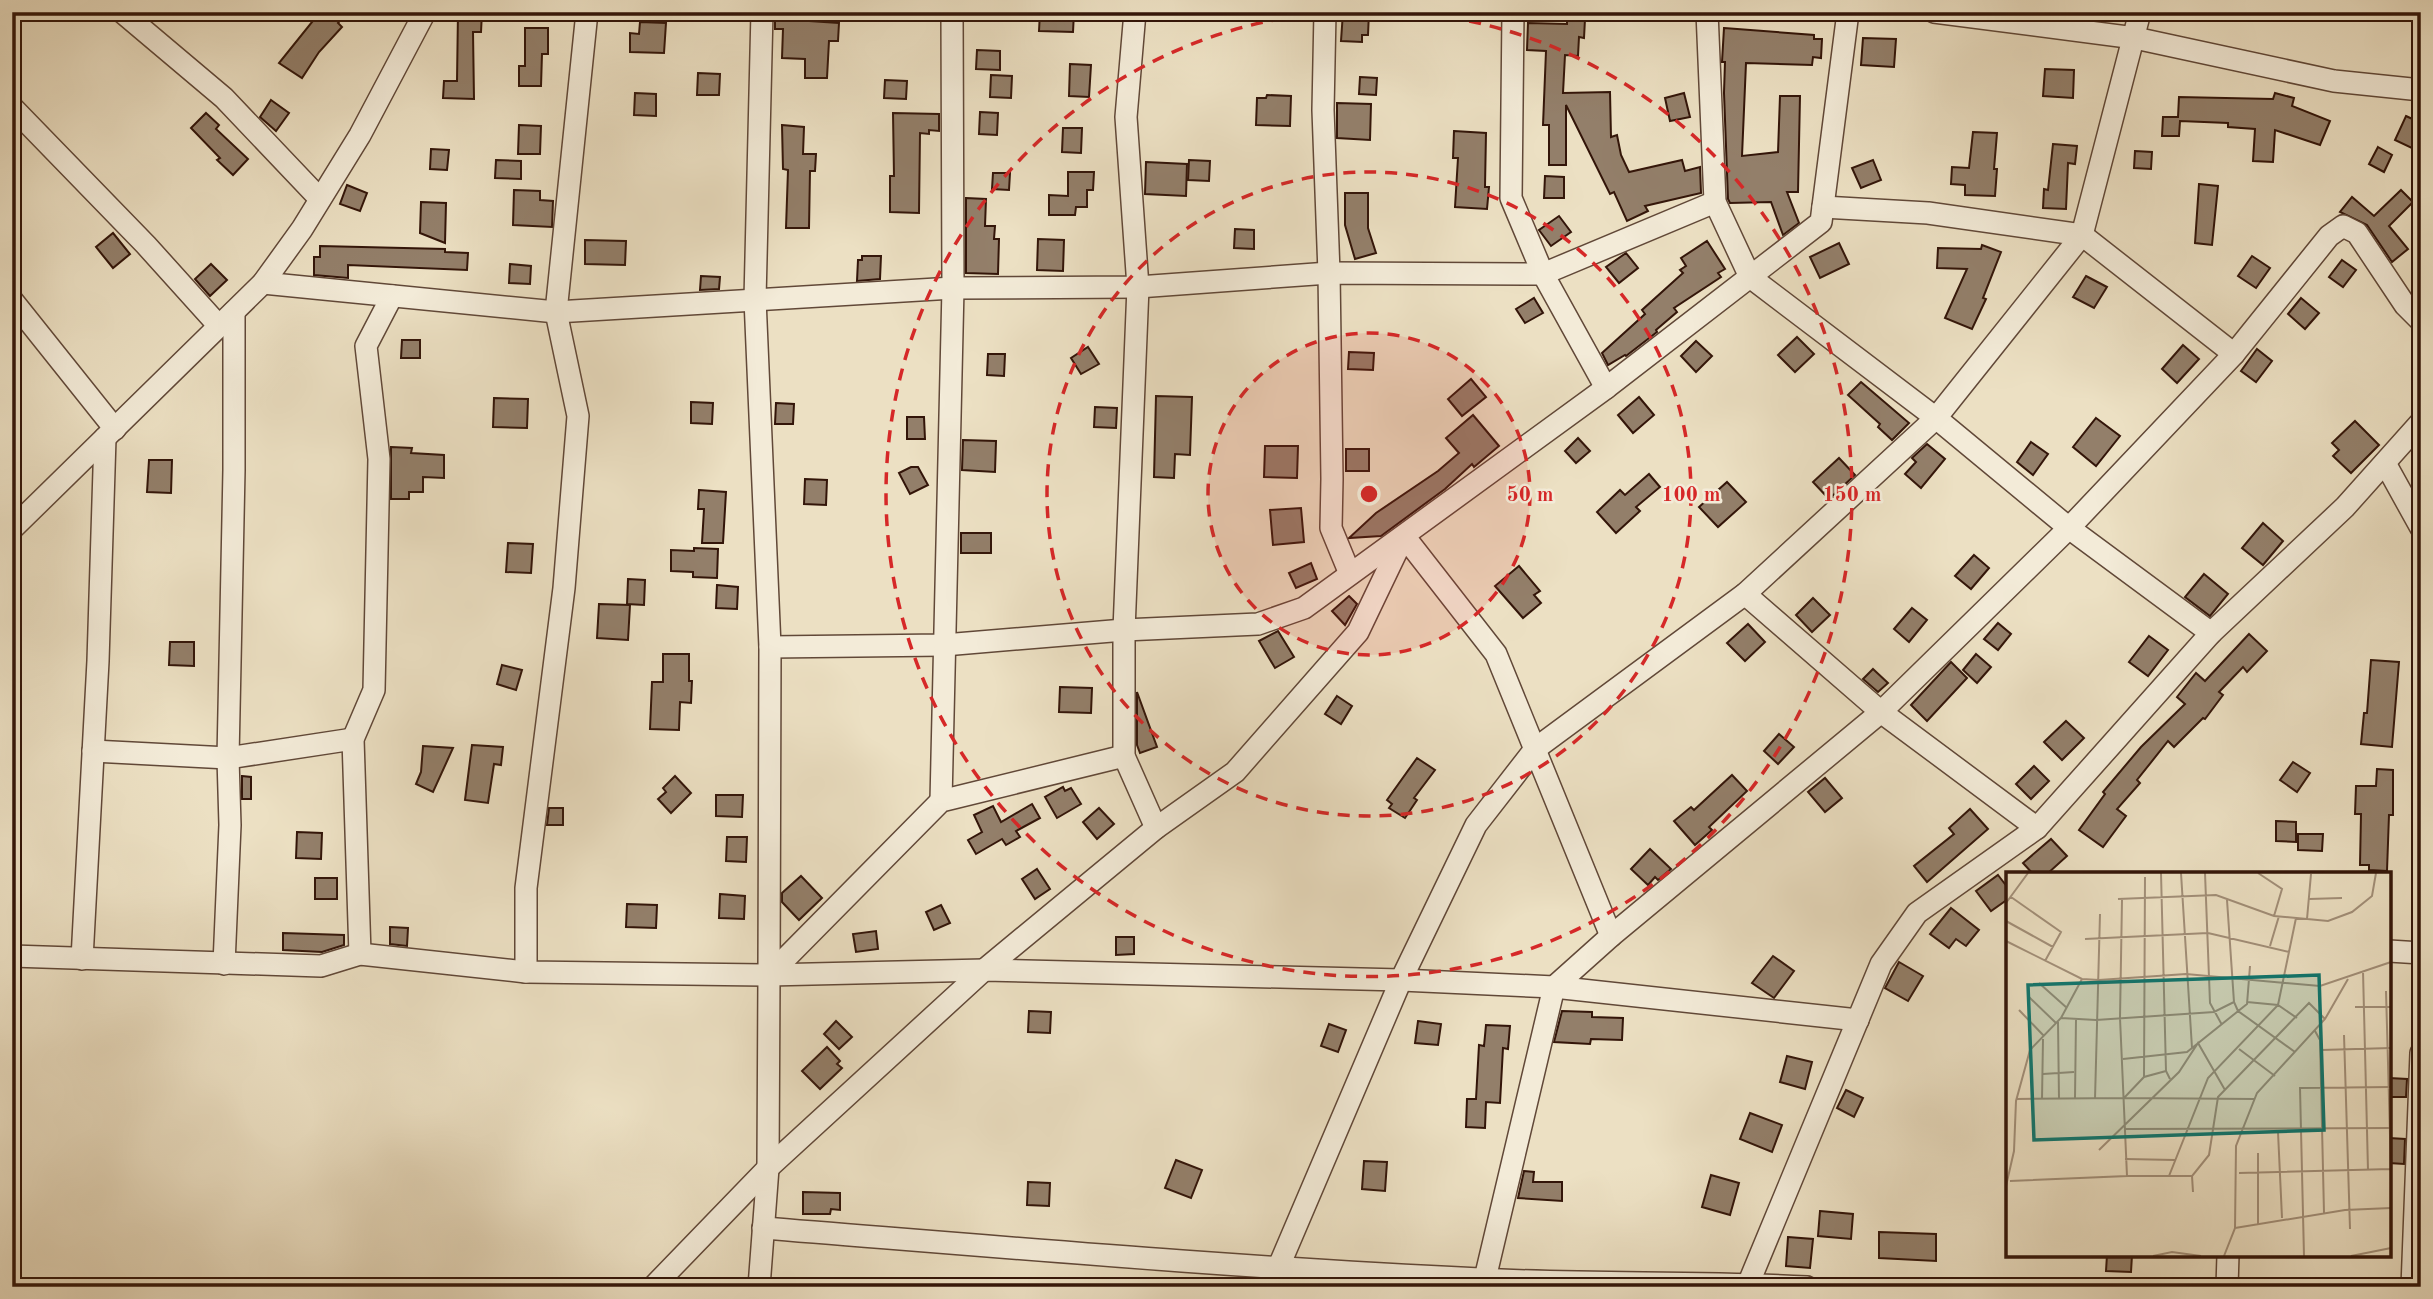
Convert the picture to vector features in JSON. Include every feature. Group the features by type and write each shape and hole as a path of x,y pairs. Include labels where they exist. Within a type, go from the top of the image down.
{"street":[{"path":"122,12 225,98 320,199"},
{"path":"12,529 263,283 360,135 425,12"},
{"path":"526,972 526,888 564,588 578,416 556,312 587,12"},
{"path":"759,1287 768,1168 769,975 769,647 755,299 762,12"},
{"path":"941,801 953,288 952,12"},
{"path":"1135,12 1126,117 1138,287 1125,630 1124,756 1156,828"},
{"path":"1325,12 1323,110 1329,273 1331,528 1350,574"},
{"path":"1513,12 1511,198 1543,274 1606,388"},
{"path":"1707,12 1715,202 1750,277 1936,418 2069,528 2211,633"},
{"path":"769,647 944,645 1125,630 1258,624 1304,608 1606,388 1821,222 1848,12"},
{"path":"1934,12 2135,38 2334,82 2421,90"},
{"path":"1274,1278 1401,980 1476,825 1535,748 1745,594 1936,418 2082,235 2140,12"},
{"path":"12,107 146,245 227,319 234,470 228,758 230,825 224,964"},
{"path":"263,283 556,312 953,288 1138,287 1329,273 1543,274 1715,202"},
{"path":"1824,207 1928,213 2082,235 2234,354"},
{"path":"1483,1283 1554,987 1611,936 1881,712 2069,528 2234,354 2329,236 2343,226 2357,233 2405,305 2421,321"},
{"path":"360,954 353,739 374,690 380,459 366,346 392,296"},
{"path":"12,300 110,433 82,959"},
{"path":"1748,1285 1881,964 1917,913 2037,828 2211,633 2345,507 2421,422"},
{"path":"2385,463 2421,528"},
{"path":"1404,536 1496,654 1611,936"},
{"path":"653,1287 768,1168 984,970 1156,828 1235,772 1358,632 1404,536"},
{"path":"1745,594 1881,712 2037,828"},
{"path":"93,751 228,758 353,739"},
{"path":"769,975 941,801 1124,756"},
{"path":"2391,951 2421,953"},
{"path":"12,956 321,966 360,954 526,972 769,975 984,970 1401,980 1554,987 1858,1020"},
{"path":"2412,1287 2421,1053"},
{"path":"763,1228 1274,1278 1807,1287"},
{"path":"2227,1287 2228,1257"}],"building":[{"path":"320,12 347,12 338,23 342,27 319,52 302,78 279,63"},
{"path":"458,12 482,12 481,32 473,32 474,99 443,98 444,81 457,81"},
{"path":"775,12 810,12 810,21 839,23 838,41 829,41 827,78 805,78 805,59 782,58 783,29 775,29"},
{"path":"1040,12 1074,12 1073,32 1039,31"},
{"path":"1343,12 1369,12 1368,35 1362,35 1362,42 1341,41"},
{"path":"1567,18 1585,19 1584,38 1579,37 1578,56 1565,55 1563,93 1610,92 1611,137 1617,135 1621,155 1629,172 1682,160 1685,171 1700,167 1701,193 1645,206 1648,211 1627,221 1614,192 1610,194 1566,105 1566,165 1549,165 1549,125 1543,125 1546,51 1527,50 1528,23 1567,24"},
{"path":"640,22 666,23 664,53 630,52 630,33 639,34"},
{"path":"525,28 548,28 548,54 542,54 541,86 519,86 519,66 525,66"},
{"path":"1724,28 1814,35 1814,39 1822,39 1821,58 1813,57 1812,65 1746,63 1742,156 1778,152 1780,96 1800,96 1798,192 1787,192 1799,223 1783,235 1771,202 1730,203 1728,199 1725,62 1722,62"},
{"path":"1863,38 1896,39 1894,67 1861,65"},
{"path":"977,50 1000,51 1000,70 976,69"},
{"path":"1070,64 1091,65 1089,97 1069,96"},
{"path":"2045,69 2074,70 2073,98 2043,96"},
{"path":"698,73 720,74 719,95 697,95"},
{"path":"991,75 1012,76 1011,98 990,97"},
{"path":"1360,77 1377,78 1376,95 1359,94"},
{"path":"885,80 907,81 906,99 884,98"},
{"path":"635,93 656,94 656,116 634,115"},
{"path":"1684,93 1690,117 1670,121 1665,98"},
{"path":"2275,93 2294,98 2292,106 2330,121 2320,145 2275,130 2273,162 2253,161 2255,129 2228,127 2228,123 2180,121 2179,136 2162,136 2163,117 2178,117 2179,97 2273,99"},
{"path":"1267,95 1291,96 1290,126 1256,125 1257,98 1266,98"},
{"path":"271,100 289,113 276,131 260,117"},
{"path":"1337,103 1371,104 1370,140 1337,138"},
{"path":"980,112 998,113 997,135 979,134"},
{"path":"206,113 219,125 216,129 248,159 233,175 191,128"},
{"path":"893,113 939,114 939,131 920,133 919,213 890,212 890,176 894,176"},
{"path":"2406,116 2421,123 2421,139 2416,150 2395,140"},
{"path":"519,125 541,126 540,154 518,154"},
{"path":"782,125 804,127 803,154 816,154 815,171 810,171 809,228 786,228 788,170 783,169"},
{"path":"1063,128 1082,128 1081,153 1062,152"},
{"path":"1454,131 1486,133 1485,187 1489,187 1487,209 1455,207 1458,158 1453,158"},
{"path":"1973,132 1997,133 1995,196 1965,195 1965,185 1951,184 1952,167 1969,168"},
{"path":"2053,144 2077,146 2075,164 2068,163 2066,209 2043,208 2044,189 2048,190"},
{"path":"2378,147 2392,155 2384,172 2369,164"},
{"path":"431,149 449,150 447,170 430,169"},
{"path":"2135,151 2152,152 2151,169 2134,168"},
{"path":"496,160 521,161 521,179 495,178"},
{"path":"1189,160 1210,161 1209,181 1188,180"},
{"path":"1873,160 1881,180 1861,188 1852,168"},
{"path":"1146,162 1187,164 1186,196 1145,194"},
{"path":"1068,172 1094,172 1093,190 1087,190 1087,207 1076,207 1075,215 1049,215 1049,195 1068,196"},
{"path":"993,173 1010,173 1009,190 992,189"},
{"path":"1545,176 1564,177 1564,198 1544,198"},
{"path":"2199,184 2218,186 2212,245 2195,243"},
{"path":"347,185 367,193 360,211 340,204"},
{"path":"514,190 540,191 540,200 553,201 552,227 513,225"},
{"path":"2401,190 2413,202 2389,226 2408,249 2392,262 2367,225 2340,212 2352,197 2374,216"},
{"path":"1345,193 1368,193 1368,228 1376,253 1355,259 1345,225"},
{"path":"966,198 986,199 985,226 995,226 994,239 999,239 998,274 966,273"},
{"path":"421,202 446,203 445,243 420,233"},
{"path":"1559,216 1571,232 1551,246 1539,230"},
{"path":"1235,229 1254,230 1254,249 1234,248"},
{"path":"113,233 130,254 113,268 96,247"},
{"path":"1038,239 1064,240 1063,271 1037,270"},
{"path":"585,240 626,241 625,265 585,264"},
{"path":"1707,241 1725,269 1718,273 1721,277 1674,308 1677,312 1656,330 1657,332 1626,356 1608,365 1602,353 1645,314 1642,310 1683,273 1680,270 1686,266 1681,258"},
{"path":"1839,243 1849,264 1820,278 1810,257"},
{"path":"1982,245 2001,252 1983,298 1986,299 1972,329 1945,318 1967,269 1937,268 1938,248 1981,249"},
{"path":"320,246 445,249 445,252 468,253 467,270 348,265 348,278 314,275 314,257 320,257"},
{"path":"1626,253 1638,268 1619,283 1606,267"},
{"path":"862,256 881,256 880,279 857,281 858,260 862,260"},
{"path":"2252,256 2270,268 2256,288 2238,276"},
{"path":"2342,260 2356,270 2343,287 2329,277"},
{"path":"211,264 227,280 210,296 195,279"},
{"path":"510,264 531,266 530,284 509,283"},
{"path":"701,276 720,277 719,289 700,290"},
{"path":"2086,276 2107,287 2094,308 2073,297"},
{"path":"1534,298 1543,313 1525,323 1516,309"},
{"path":"2301,298 2319,313 2305,329 2288,314"},
{"path":"1797,337 1814,354 1795,372 1778,355"},
{"path":"402,340 420,340 420,358 401,358"},
{"path":"1696,341 1712,356 1696,372 1681,356"},
{"path":"2183,345 2199,359 2177,383 2162,369"},
{"path":"1088,347 1099,364 1081,374 1071,358"},
{"path":"2257,349 2272,361 2256,382 2241,371"},
{"path":"1349,352 1374,353 1373,370 1348,369"},
{"path":"988,354 1005,354 1004,376 987,375"},
{"path":"1471,379 1486,397 1462,416 1448,399"},
{"path":"1861,382 1909,423 1892,440 1878,427 1880,424 1848,395"},
{"path":"1156,396 1192,397 1190,455 1175,454 1174,478 1154,477"},
{"path":"1639,397 1654,415 1633,433 1618,415"},
{"path":"494,398 528,399 527,428 493,427"},
{"path":"691,402 713,403 712,424 691,423"},
{"path":"776,403 794,404 793,424 775,424"},
{"path":"1095,407 1117,408 1116,428 1094,427"},
{"path":"1473,415 1499,446 1381,536 1349,538 1376,513 1438,471 1459,453 1446,438"},
{"path":"907,417 924,417 925,439 907,439"},
{"path":"2096,418 2120,436 2096,466 2073,447"},
{"path":"2355,421 2379,445 2351,473 2333,456 2339,450 2332,443"},
{"path":"1578,438 1590,451 1576,463 1565,451"},
{"path":"963,440 996,441 995,472 962,470"},
{"path":"2031,442 2048,454 2033,475 2017,462"},
{"path":"1927,444 1945,459 1921,488 1905,474 1916,462 1912,458"},
{"path":"1265,446 1298,446 1297,478 1264,477"},
{"path":"391,447 412,448 411,453 444,455 444,478 423,477 423,492 409,492 409,499 391,499"},
{"path":"1346,449 1369,449 1369,471 1346,471"},
{"path":"1839,458 1855,475 1829,499 1813,482"},
{"path":"149,460 172,460 171,493 147,492"},
{"path":"911,467 918,467 928,485 910,494 899,473"},
{"path":"1649,474 1660,487 1636,507 1640,511 1616,533 1597,512 1620,490 1625,495"},
{"path":"805,479 827,480 826,505 804,504"},
{"path":"1727,482 1746,502 1718,527 1699,507"},
{"path":"699,490 726,492 723,543 702,543 704,509 698,509"},
{"path":"1301,508 1304,542 1273,545 1270,510"},
{"path":"2263,523 2283,541 2263,565 2242,548"},
{"path":"961,533 991,533 991,553 961,553"},
{"path":"508,543 533,544 531,573 506,572"},
{"path":"694,548 718,549 717,578 693,577 693,572 671,571 671,550 694,551"},
{"path":"1974,555 1989,568 1971,589 1955,576"},
{"path":"1311,563 1317,579 1296,588 1289,573"},
{"path":"1519,566 1540,591 1534,595 1541,603 1523,618 1495,586"},
{"path":"2204,574 2228,594 2210,616 2185,597"},
{"path":"628,579 645,580 644,605 627,604"},
{"path":"717,585 738,587 737,609 716,608"},
{"path":"1349,596 1357,604 1345,625 1332,611"},
{"path":"1813,598 1830,615 1812,632 1796,615"},
{"path":"599,604 630,605 628,640 597,638"},
{"path":"1912,608 1927,620 1909,642 1894,629"},
{"path":"1998,623 2011,634 1998,650 1984,639"},
{"path":"1748,624 1765,642 1745,661 1727,643"},
{"path":"1278,631 1294,657 1275,668 1259,641"},
{"path":"2249,634 2267,651 2247,672 2243,667 2219,692 2223,695 2205,719 2174,747 2168,741 2137,780 2140,783 2117,809 2126,816 2103,847 2079,830 2105,794 2103,792 2141,747 2185,704 2177,697 2196,673 2205,681"},
{"path":"2149,636 2168,650 2148,676 2129,662"},
{"path":"170,642 194,642 194,666 169,665"},
{"path":"663,654 689,654 691,703 680,702 679,730 650,729 652,682 663,682"},
{"path":"1976,654 1991,667 1977,683 1963,670"},
{"path":"2371,660 2399,662 2392,747 2361,744 2364,713 2367,713"},
{"path":"1951,662 1967,678 1927,721 1911,705"},
{"path":"502,665 522,670 516,690 497,684"},
{"path":"1873,669 1888,683 1878,692 1863,679"},
{"path":"1060,687 1092,688 1091,713 1059,712"},
{"path":"1137,692 1157,747 1140,753 1137,745"},
{"path":"1337,696 1352,706 1341,724 1325,714"},
{"path":"2066,721 2084,738 2062,760 2044,742"},
{"path":"1779,734 1794,747 1778,764 1764,751"},
{"path":"472,745 503,747 501,765 494,764 488,803 465,800"},
{"path":"423,746 453,748 433,792 416,784 421,772"},
{"path":"1417,758 1435,770 1414,798 1417,800 1405,818 1389,808 1392,804 1387,800"},
{"path":"2293,762 2310,773 2297,792 2280,780"},
{"path":"2034,766 2049,781 2031,799 2016,784"},
{"path":"2377,769 2393,770 2393,815 2389,815 2387,871 2369,870 2369,865 2360,865 2361,814 2355,814 2356,786 2376,786"},
{"path":"1732,775 1747,791 1709,827 1712,830 1695,845 1674,821 1691,807 1694,810"},
{"path":"242,776 251,777 251,799 242,799"},
{"path":"675,776 691,793 671,813 658,799 666,792 663,788"},
{"path":"1825,778 1842,798 1825,812 1808,792"},
{"path":"1063,787 1065,791 1071,788 1081,804 1057,818 1045,797"},
{"path":"716,795 743,795 742,817 716,816"},
{"path":"1032,804 1040,818 1016,831 1020,837 1006,845 1002,839 976,854 968,840 982,832 974,815 993,806 1001,822"},
{"path":"549,808 563,808 563,825 547,825"},
{"path":"1099,808 1114,824 1097,839 1083,822"},
{"path":"1970,809 1988,829 1927,882 1914,866 1954,834 1949,828"},
{"path":"2276,821 2296,822 2296,842 2276,841"},
{"path":"297,832 322,833 321,859 296,858"},
{"path":"2298,834 2323,834 2322,851 2298,850"},
{"path":"727,837 747,837 746,862 726,861"},
{"path":"2051,839 2067,856 2049,872 2031,872 2023,863"},
{"path":"1650,849 1671,869 1658,880 1655,877 1648,885 1631,869"},
{"path":"1037,869 1050,889 1035,899 1022,879"},
{"path":"1998,875 2006,885 2006,900 1991,911 1976,891"},
{"path":"801,876 822,898 799,920 782,902 782,893"},
{"path":"315,878 337,878 337,899 315,899"},
{"path":"720,894 745,896 744,919 719,918"},
{"path":"627,904 657,905 656,928 626,927"},
{"path":"941,905 950,923 934,930 926,912"},
{"path":"1951,908 1979,930 1966,946 1956,939 1949,948 1930,934"},
{"path":"390,927 408,928 407,946 390,944"},
{"path":"876,931 878,949 856,952 853,934"},
{"path":"283,933 344,935 344,945 322,952 283,950"},
{"path":"1116,937 1134,937 1134,954 1116,955"},
{"path":"1773,956 1794,971 1774,998 1752,983"},
{"path":"1899,962 1923,976 1908,1001 1885,988"},
{"path":"1029,1011 1051,1012 1050,1033 1028,1032"},
{"path":"1562,1011 1592,1012 1592,1017 1623,1018 1622,1040 1591,1039 1590,1044 1554,1042"},
{"path":"836,1021 852,1037 839,1049 824,1034"},
{"path":"1418,1021 1441,1024 1438,1045 1415,1043"},
{"path":"1329,1024 1346,1030 1338,1052 1321,1046"},
{"path":"1486,1025 1510,1026 1508,1049 1503,1048 1500,1103 1486,1102 1485,1128 1466,1127 1467,1099 1476,1099 1479,1045 1484,1046"},
{"path":"827,1047 840,1061 837,1064 842,1068 820,1089 802,1071"},
{"path":"1787,1056 1812,1062 1805,1089 1780,1082"},
{"path":"2391,1078 2407,1079 2406,1097 2391,1097"},
{"path":"1846,1090 1863,1098 1854,1117 1837,1108"},
{"path":"1750,1113 1782,1125 1772,1152 1740,1139"},
{"path":"2391,1138 2405,1139 2404,1164 2391,1163"},
{"path":"1176,1160 1202,1170 1191,1198 1165,1188"},
{"path":"1364,1161 1387,1162 1385,1191 1362,1189"},
{"path":"1524,1171 1534,1172 1533,1182 1562,1182 1562,1201 1518,1198"},
{"path":"1711,1175 1739,1183 1730,1215 1702,1207"},
{"path":"1028,1182 1050,1183 1049,1206 1027,1205"},
{"path":"803,1192 840,1193 840,1210 831,1209 830,1214 803,1214"},
{"path":"1820,1211 1853,1214 1851,1239 1818,1236"},
{"path":"1879,1232 1936,1234 1936,1261 1879,1258"},
{"path":"1788,1237 1813,1239 1810,1268 1786,1266"},
{"path":"2107,1257 2132,1257 2131,1272 2106,1271"}]}
